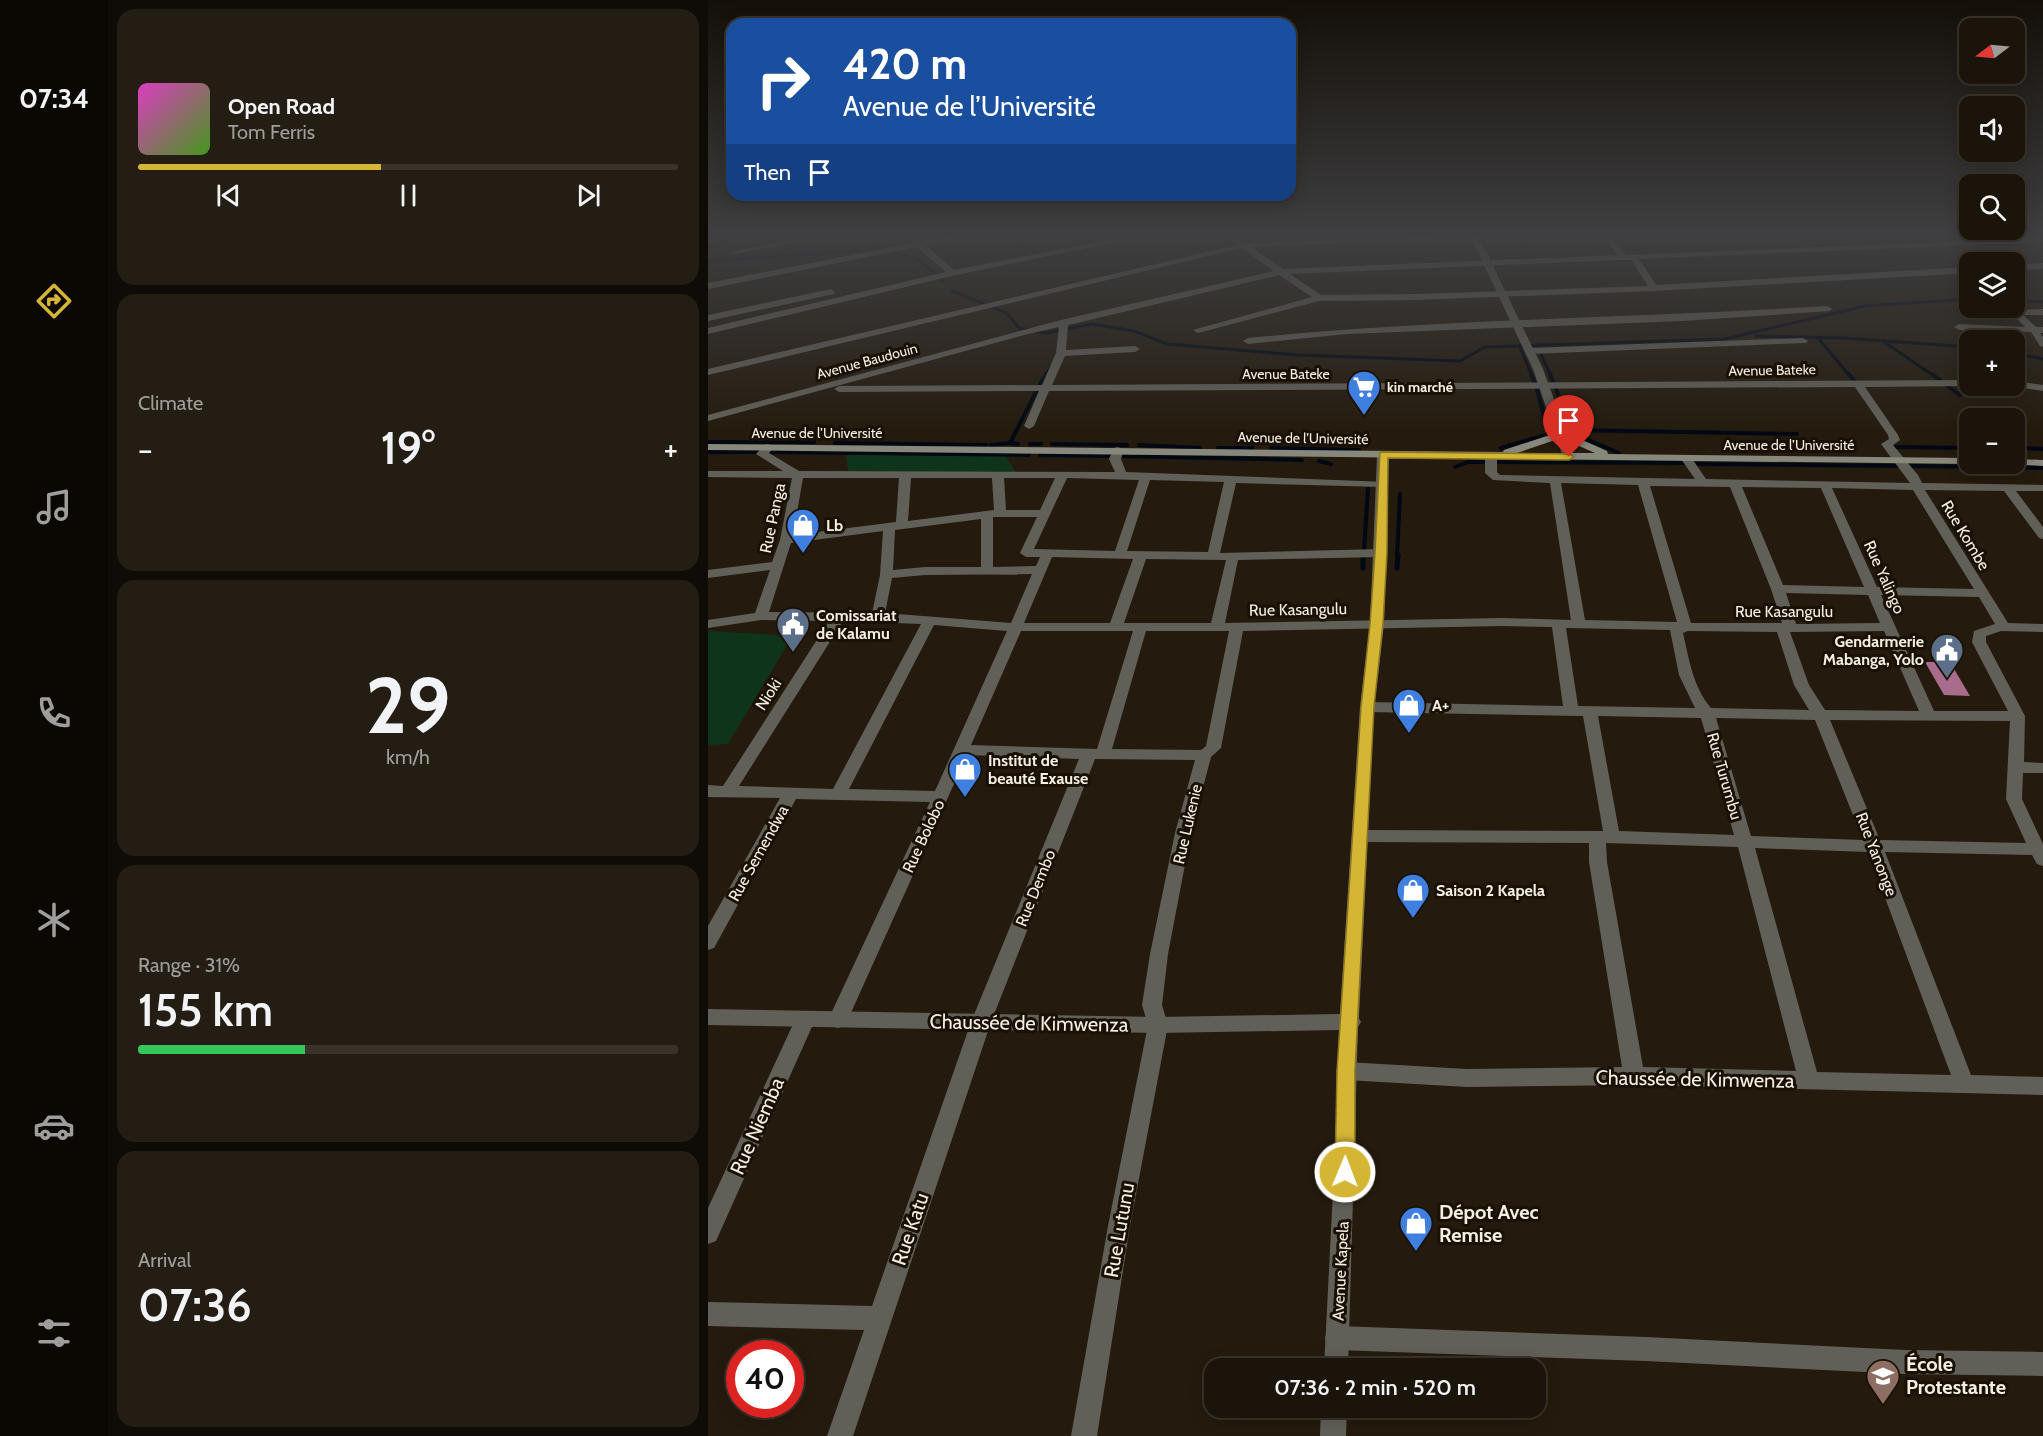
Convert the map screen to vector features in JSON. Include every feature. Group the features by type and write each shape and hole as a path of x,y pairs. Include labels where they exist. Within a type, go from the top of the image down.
{"main road":[{"path":"1491,456 1562,434 1614,458"},
{"name":"Avenue de l’Université","path":"708,447 1959,461"},
{"path":"2025,462 2043,463"}],"street":[{"path":"708,318 794,300"},
{"path":"708,330 836,300"},
{"path":"708,372 1012,300"},
{"name":"Avenue Baudouin","path":"708,418 1026,332 1064,327 1169,300"},
{"path":"1198,330 1308,300"},
{"path":"1504,300 1546,387 1569,457"},
{"path":"1248,341 1347,331 1827,309"},
{"path":"2043,312 2019,312 2018,315 2038,329 2043,344"},
{"path":"1029,426 1061,353 1064,327"},
{"path":"1959,327 2038,329"},
{"path":"1528,347 1803,341"},
{"path":"1061,353 1135,349"},
{"name":"Rue Kombe","path":"1857,382 1893,435 1895,440 1886,444 1914,477 1917,486 2004,627"},
{"name":"Avenue Bateke","path":"818,389 1546,387 1959,382"},
{"path":"2025,386 2043,388"},
{"name":"Rue Panga","path":"761,616 786,540 798,475 762,454 768,447"},
{"path":"1118,450 1115,459 1122,476"},
{"name":"Avenue Kapela","path":"1336,1358 1345,1172 1346,1071 1351,1022 1367,707 1377,624 1383,455"},
{"path":"1491,456 1491,473 1497,478 1643,483 2043,488"},
{"path":"1688,459 1703,483"},
{"path":"708,474 1146,476 1383,484"},
{"path":"878,616 905,475"},
{"path":"987,569 998,476"},
{"path":"1062,476 1026,553 1213,556 1381,553"},
{"path":"1120,554 1146,476"},
{"path":"1213,556 1231,479"},
{"path":"1555,480 1579,624"},
{"name":"Rue Turumbu","path":"1643,483 1685,627 1676,631 1690,689 1696,702 1707,713 1809,1081"},
{"name":"Rue Yanonge","path":"1735,484 1778,590 1806,696 1821,715 1874,846 1965,1085"},
{"name":"Rue Yalingo","path":"1825,485 1929,716"},
{"path":"2008,488 2043,536"},
{"path":"786,540 994,514 1044,514"},
{"name":"Rue Bolobo","path":"838,1020 941,797 1048,553"},
{"path":"1116,626 1141,555"},
{"path":"1217,627 1233,556"},
{"path":"708,574 779,565"},
{"path":"885,575 925,571 1040,570"},
{"path":"1778,590 1982,593"},
{"name":"Rue Kasangulu","path":"708,624 761,616 878,616 1014,627 1558,623 1685,627 1889,627"},
{"name":"Nioki","path":"728,791 839,616"},
{"path":"839,793 929,621"},
{"path":"1558,623 1571,710"},
{"name":"Rue Dembo","path":"981,1023 1096,754 1141,626"},
{"name":"Rue Lukenie","path":"1158,1025 1152,1005 1159,954 1183,833 1204,755 1213,748 1237,627"},
{"path":"2040,854 2018,812 2014,799 2018,716 1979,642 1979,634 2004,627 2043,628"},
{"path":"1367,707 2018,716"},
{"path":"1590,711 1605,837 1598,862 1634,1076"},
{"path":"962,750 1204,755"},
{"path":"2015,767 2043,768"},
{"path":"708,791 941,797"},
{"name":"Rue Semendwa","path":"708,943 791,793"},
{"path":"1361,836 1744,840 2040,854"},
{"name":"Chaussée de Kimwenza","path":"708,1017 1158,1025 1351,1022"},
{"name":"Rue Niemba","path":"708,1233 805,1020"},
{"name":"Rue Katu","path":"840,1436 981,1023"},
{"name":"Rue Lutunu","path":"1084,1436 1119,1226 1158,1025"},
{"name":"Chaussée de Kimwenza","path":"1346,1071 1467,1078 1634,1076 2043,1086"},
{"path":"708,1314 879,1318"},
{"path":"1337,1338 1646,1349 1905,1362 2043,1364"},
{"path":"1333,1436 1334,1418"}],"green space":[{"path":"846,454 1005,455 1016,473 848,471"},
{"path":"708,631 778,635 787,645 728,744 708,745"}],"building":[{"name":"Gendarmerie Mabanga, Yolo","path":"1925,662 1950,662 1970,696 1944,695"}],"waterway":[{"path":"975,300 1007,313 1019,328 1046,333 1092,324 1134,331 1167,344 1298,355 1460,361 1485,347 1519,346"},
{"path":"1519,346 1725,339 1865,306 1955,300"},
{"path":"2025,301 2043,302"},
{"path":"1756,336 1844,338 1959,346"},
{"path":"1818,338 1850,376"},
{"path":"1884,342 1934,376"},
{"path":"1519,346 1532,376"},
{"path":"1538,348 1551,376"},
{"path":"2025,355 2043,359"},
{"path":"1045,376 1052,365"},
{"path":"1038,387 1046,374"},
{"path":"1531,374 1536,386"},
{"path":"1550,374 1554,385"},
{"path":"1849,374 1855,382"},
{"path":"1932,374 1941,381"},
{"path":"1945,384 1959,394"},
{"path":"1010,443 1038,388"},
{"path":"1501,448 1549,434 1537,389"},
{"path":"1556,389 1572,433 1619,453"},
{"path":"1571,430 1797,434"},
{"path":"708,442 814,442"},
{"path":"835,443 986,445"},
{"path":"991,445 1010,443"},
{"path":"1010,443 1018,444"},
{"path":"1030,444 1041,444"},
{"path":"1052,444 1127,445"},
{"path":"1139,445 1200,448"},
{"path":"1896,447 1959,448"},
{"path":"1218,448 1252,448"},
{"path":"1271,448 1359,450"},
{"path":"2025,448 2043,449"},
{"path":"708,452 758,452"},
{"path":"768,452 1029,455"},
{"path":"1040,455 1112,456"},
{"path":"1119,456 1302,460"},
{"path":"1319,461 1331,464"},
{"path":"1455,467 1468,462 1487,462"},
{"path":"1494,462 1687,463"},
{"path":"1694,464 1904,466"},
{"path":"1910,466 2043,468"},
{"path":"1364,551 1368,489"},
{"path":"1397,556 1400,494"},
{"path":"1363,555 1363,568"},
{"path":"1397,568 1398,555"}],"place":[{"name":"kin marché","path":"1364,416"},
{"name":"Lb","path":"803,554"},
{"name":"Comissariat de Kalamu","path":"793,653"},
{"name":"Gendarmerie Mabanga, Yolo","path":"1947,679"},
{"name":"A+","path":"1409,734"},
{"name":"Institut de beauté Exause","path":"965,798"},
{"name":"Saison 2 Kapela","path":"1413,919"},
{"name":"Dépot Avec Remise","path":"1416,1252"},
{"name":"École Protestante","path":"1883,1405"}],"route":[{"path":"1345,1172 1346,1071 1351,1022 1367,707 1377,624 1383,455 1569,457"}]}
